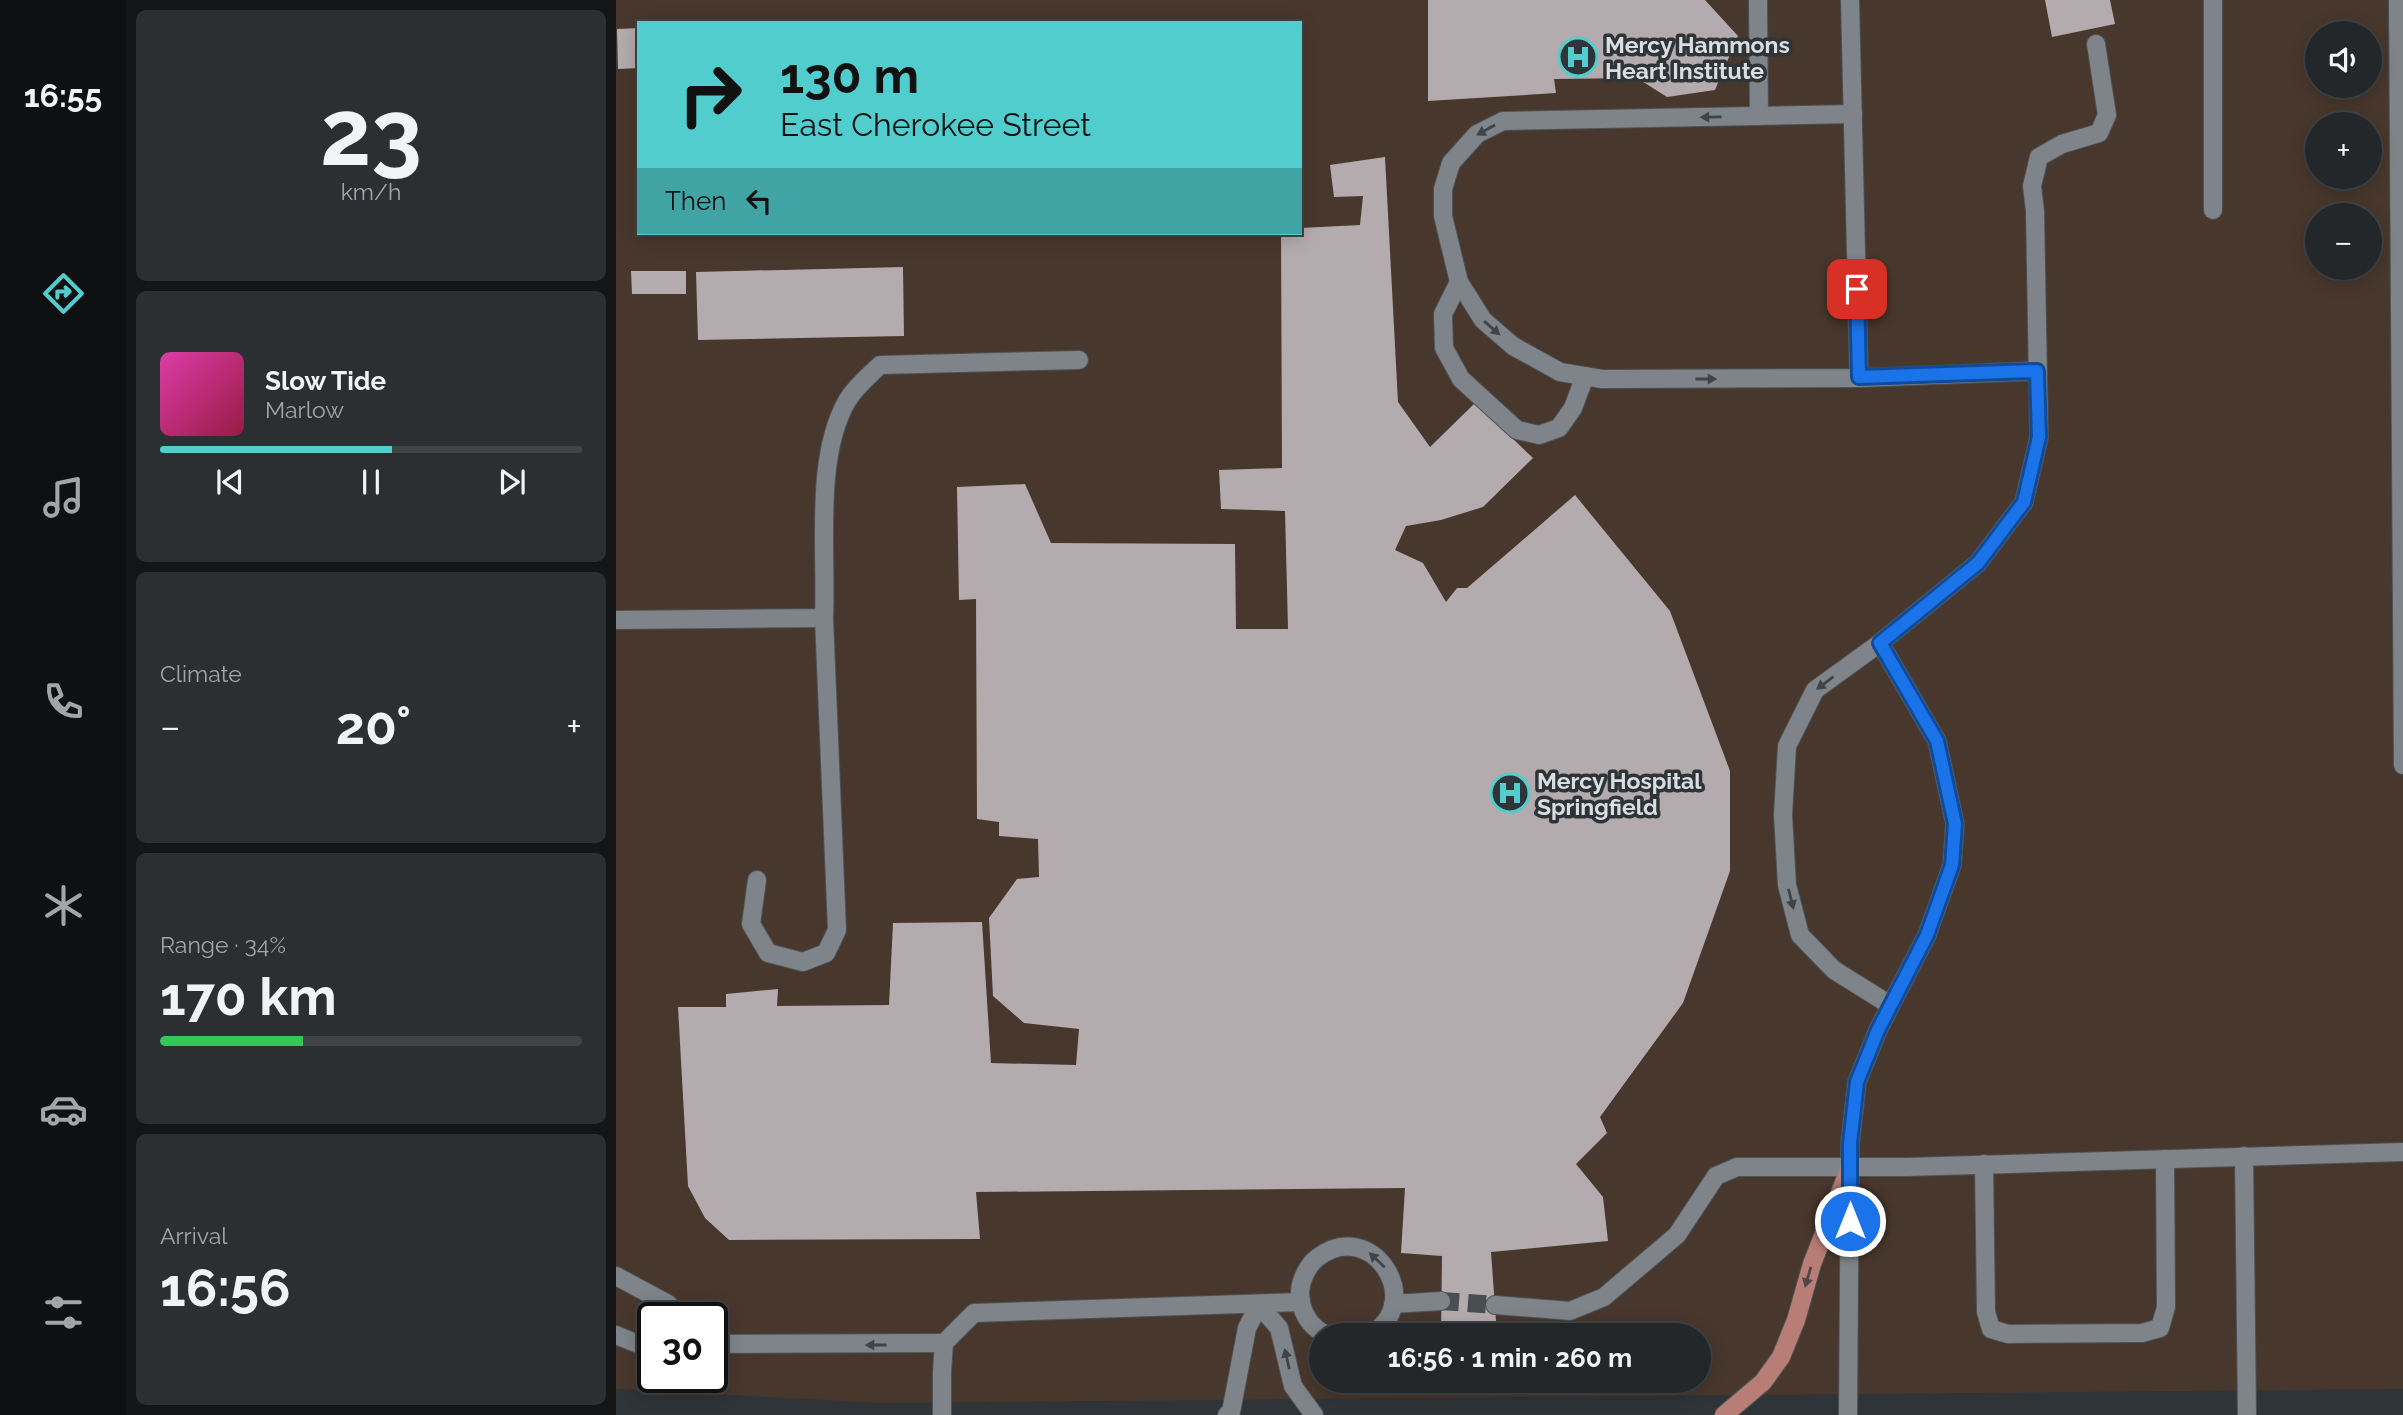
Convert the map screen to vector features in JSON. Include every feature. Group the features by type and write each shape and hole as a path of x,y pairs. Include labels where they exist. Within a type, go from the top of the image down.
{"main road":[{"path":"1724,1415 1763,1382 1781,1357 1796,1320 1812,1264 1850,1167"}],"street":[{"path":"1758,0 1759,116"},
{"path":"1850,0 1859,377"},
{"path":"2213,0 2213,210"},
{"path":"2398,0 2403,765"},
{"path":"1890,1005 1834,970 1800,935 1787,885 1783,816 1787,746 1815,690 1880,643 1978,563 2024,502 2039,437 2035,211 2032,186 2039,157 2062,144 2099,133 2107,115 2096,44"},
{"path":"1853,114 1503,121 1477,134 1451,163 1443,189 1443,216 1459,282 1483,320 1513,346 1560,372 1602,379 1859,377 2037,371"},
{"path":"1459,282 1443,314 1444,348 1461,379 1517,430 1539,435 1559,428 1573,408 1585,376"},
{"path":"757,880 751,924 768,953 803,962 826,953 837,930 824,618 826,470 838,423 848,399 880,365 1079,360"},
{"path":"616,620 824,618"},
{"path":"1848,1415 1850,1143 1857,1082 1890,1005 1927,935 1952,865 1955,824 1937,741 1880,643"},
{"path":"1495,1305 1570,1311 1604,1297 1677,1235 1716,1176 1737,1167 1984,1164 2403,1152"},
{"path":"2244,1156 2246,1415"},
{"path":"1984,1164 1986,1312 1991,1329 2008,1334 2142,1333 2160,1328 2166,1307 2165,1159"},
{"path":"1311,1323 1301,1302 1300,1287 1305,1273 1314,1261 1326,1252 1340,1247 1355,1247 1369,1252 1381,1261 1394,1288 1393,1304 1384,1323"},
{"path":"616,1276 663,1302"},
{"path":"1393,1304 1441,1301"},
{"path":"942,1415 944,1343 974,1313 1301,1302"},
{"path":"1227,1415 1231,1412 1247,1328 1259,1305"},
{"path":"1259,1305 1279,1328 1293,1386 1314,1415"},
{"path":"616,1335 637,1344"},
{"path":"728,1343 944,1343"}],"shaded area":[{"name":"Mercy Hospital Springfield","path":"616,0 2403,0 2403,1389 883,1403 692,1393 728,1393 728,1302 637,1302 637,1390 616,1389"}],"building":[{"name":"Mercy Hammons Heart Institute","path":"1428,0 1705,0 1738,36 1715,90 1667,97 1637,78 1554,79 1556,93 1428,101"},
{"path":"2045,0 2110,0 2115,24 2052,37"},
{"path":"637,28 637,68 618,69 617,29"},
{"name":"Mercy Hospital Springfield","path":"1385,157 1398,402 1430,447 1475,403 1533,458 1483,507 1441,520 1406,526 1395,550 1423,563 1446,602 1457,588 1467,588 1575,495 1670,611 1730,771 1730,871 1683,1003 1600,1117 1607,1133 1576,1164 1603,1197 1608,1241 1491,1252 1496,1323 1441,1323 1442,1256 1401,1253 1405,1188 976,1192 980,1239 729,1240 705,1218 688,1186 678,1007 726,1007 726,994 778,989 777,1006 889,1005 893,923 982,922 991,1063 1076,1065 1079,1029 1024,1023 993,996 989,918 1017,879 1039,877 1038,839 999,836 999,822 977,819 976,599 959,600 957,487 1025,484 1051,543 1235,544 1236,629 1288,629 1285,511 1221,509 1219,470 1282,468 1281,235 1302,235 1302,228 1360,225 1363,196 1334,197 1330,165"},
{"path":"903,267 904,336 698,340 696,272"},
{"path":"631,271 686,271 686,294 632,294"}],"tunnel":[{"path":"1441,1301 1495,1305"}],"place":[{"name":"Mercy Hammons Heart Institute","path":"1578,57"},
{"name":"Mercy Hospital Springfield","path":"1510,793"}],"route":[{"path":"1850,1221 1850,1143 1857,1082 1878,1030 1927,935 1952,865 1955,824 1937,741 1880,643 1978,563 2024,502 2039,437 2037,371 1859,377 1857,289"}]}
